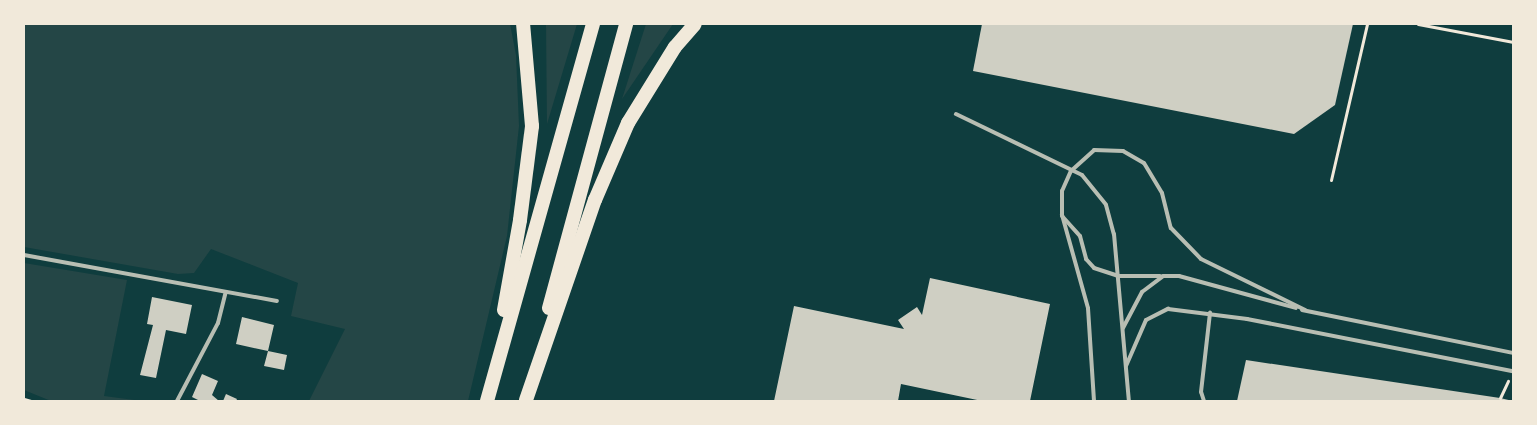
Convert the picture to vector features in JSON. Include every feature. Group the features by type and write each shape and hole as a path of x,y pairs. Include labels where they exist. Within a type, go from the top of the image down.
{"highway":[{"path":"487,399 520,220 532,126 523,24"},
{"path":"487,399 593,24"},
{"path":"526,401 585,167 626,24"},
{"path":"526,401 595,200 628,123 675,47 695,24"}],"lane":[{"path":"956,114 1082,175 1106,205 1114,234 1129,401"},
{"path":"1094,401 1088,308 1062,215 1062,191 1071,170 1094,150 1123,150 1144,163 1162,193 1171,228 1201,259 1305,310"},
{"path":"1062,215 1080,236 1086,258 1094,268 1118,276 1179,276 1305,310 1513,353"},
{"path":"24,254 277,302"},
{"path":"1122,328 1142,292 1163,276"},
{"path":"177,401 218,323 226,292"},
{"path":"1126,366 1146,320 1168,309 1210,313 1512,371"},
{"path":"1204,401 1201,392 1210,313"}],"path":[{"path":"1331,180 1368,24"},
{"path":"1418,24 1513,42"},
{"path":"1500,398 1512,371"},
{"path":"24,398 31,401"}],"shaded area":[{"path":"24,24 510,24 516,55 519,126 507,236 468,401 309,401 345,329 291,316 298,283 211,249 194,273 178,274 24,247"},
{"path":"546,24 577,24 547,124"},
{"path":"646,24 673,24 622,99"},
{"path":"24,263 127,280 104,396 142,401 51,401 24,390"}],"building":[{"path":"982,24 1353,24 1335,105 1294,134 973,71"},
{"path":"930,278 1050,304 1030,401 982,401 901,384 898,401 774,401 794,306 904,329 898,320 917,307 922,315"},
{"path":"152,297 192,305 186,334 166,330 156,378 140,375 153,325 147,324"},
{"path":"242,317 274,325 268,351 236,344"},
{"path":"268,351 287,355 284,370 264,366"},
{"path":"1246,360 1500,398 1513,401 1237,401"},
{"path":"202,374 218,381 212,395 219,401 200,401 192,397"},
{"path":"226,394 237,399 236,401 223,401"}]}
